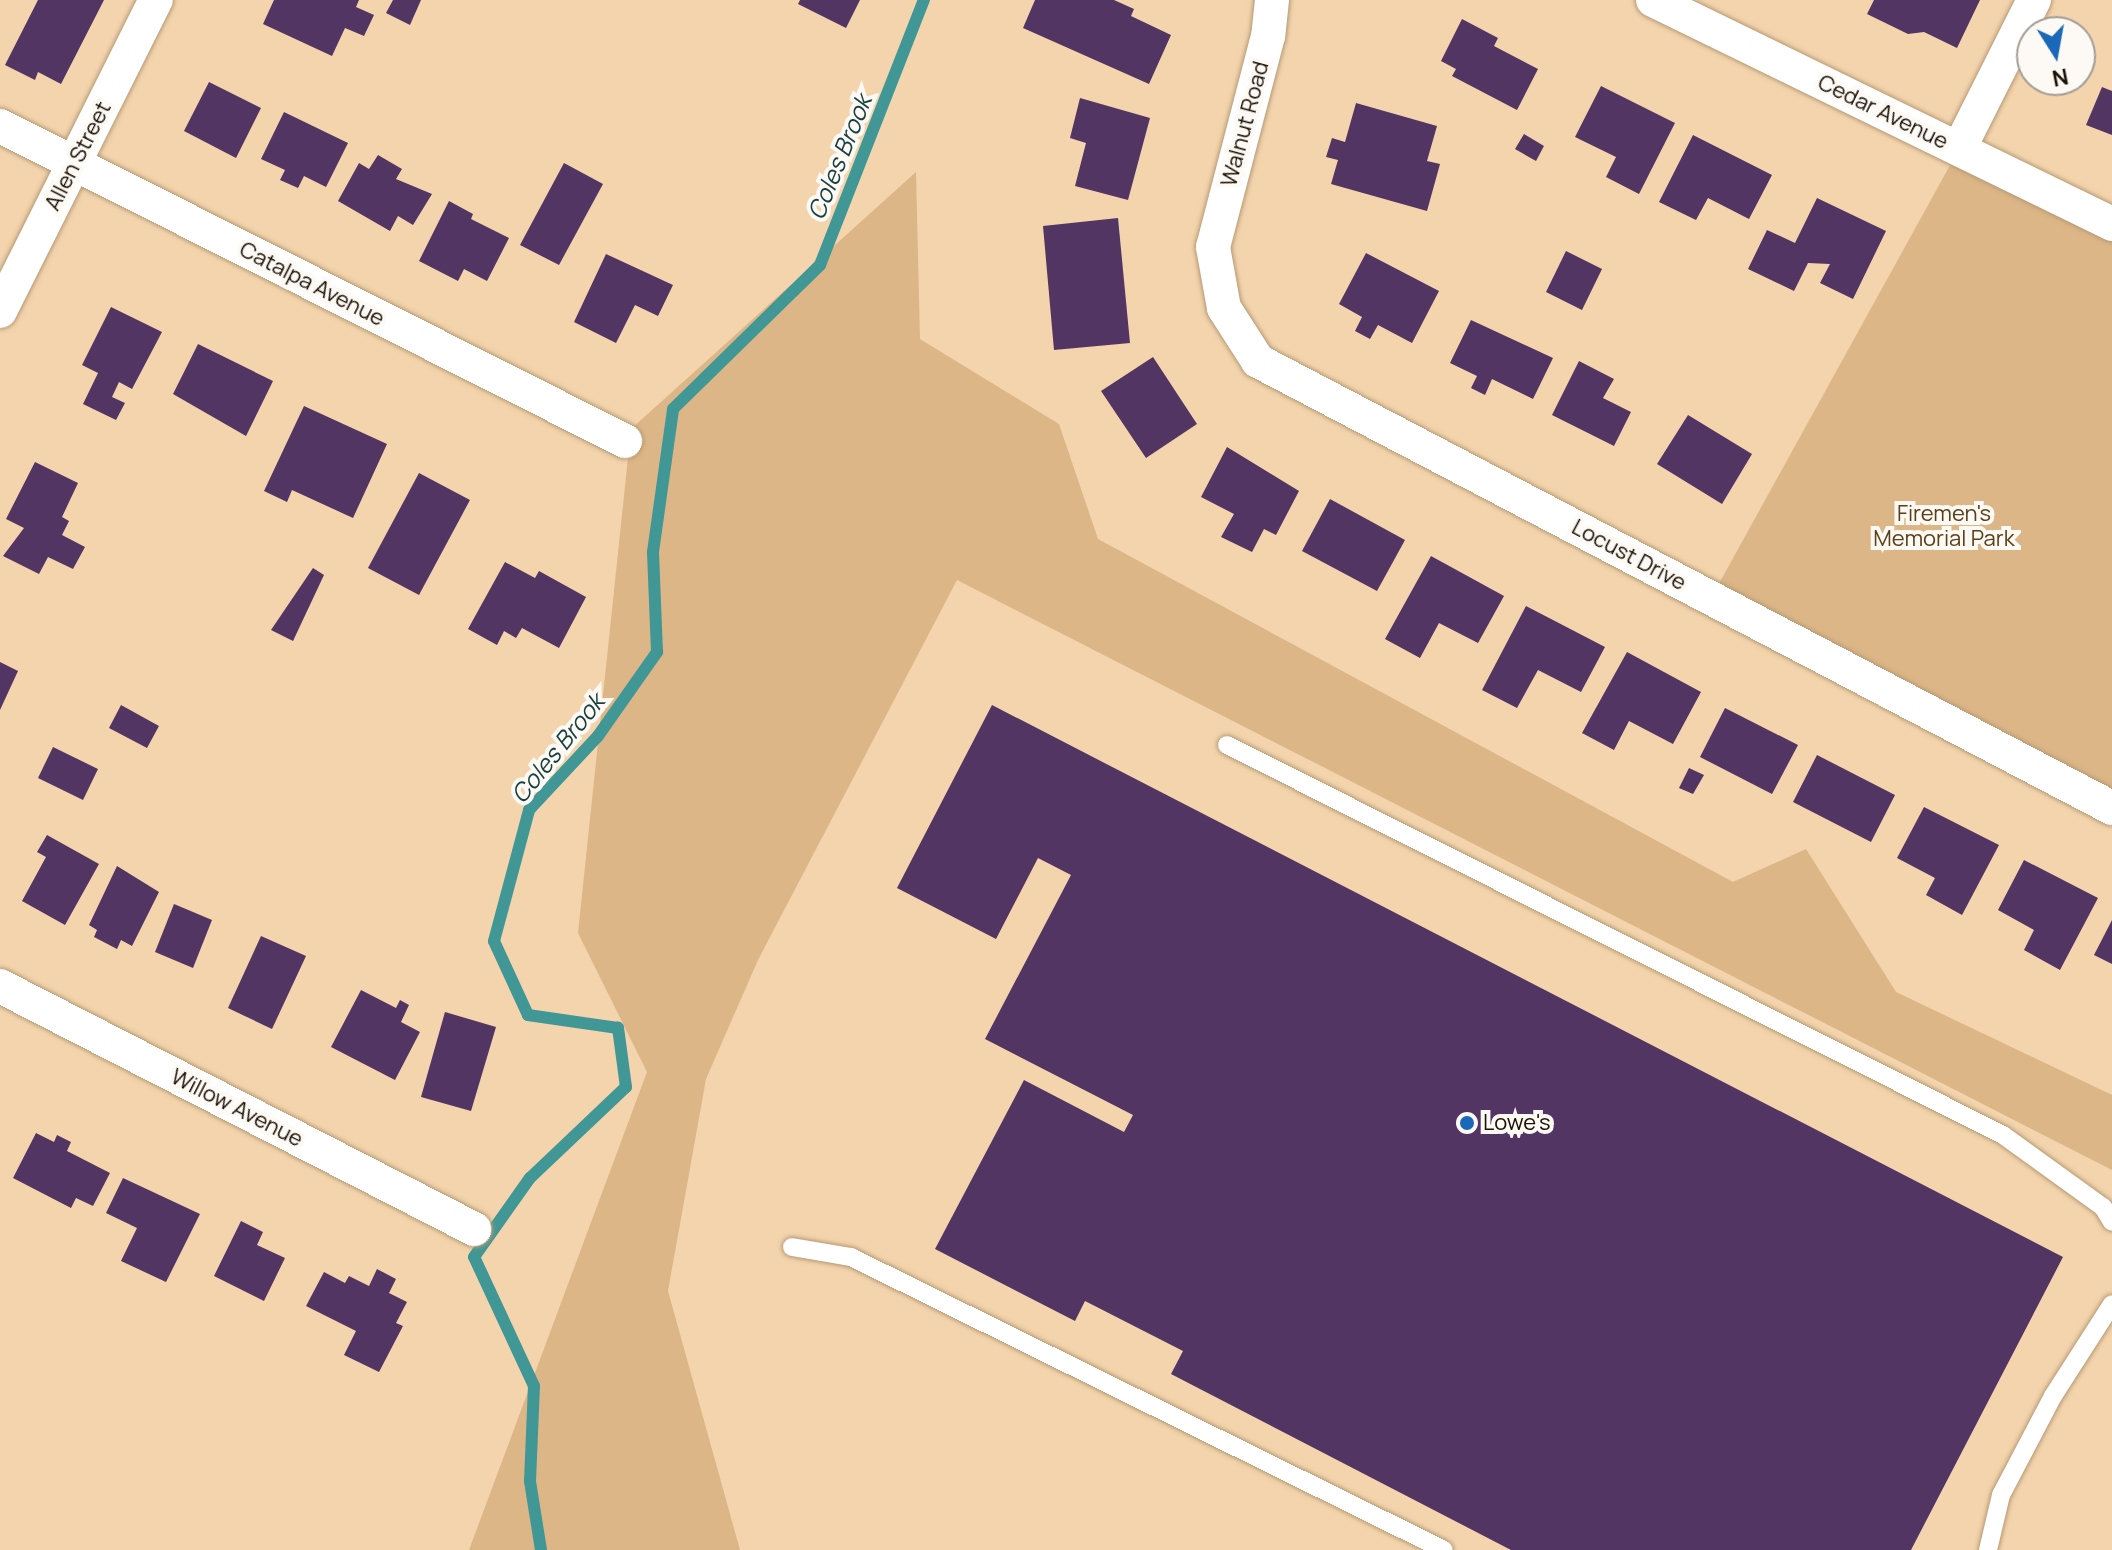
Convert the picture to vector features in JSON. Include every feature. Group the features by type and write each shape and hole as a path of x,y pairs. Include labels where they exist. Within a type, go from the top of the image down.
{"street":[{"name":"Allen Street","path":"0,311 156,0"},
{"name":"Walnut Road","path":"1213,247 1268,36 1272,0"},
{"name":"Cedar Avenue","path":"1653,0 2112,224"},
{"path":"1959,149 2034,0"},
{"name":"Catalpa Avenue","path":"0,126 625,441"},
{"name":"Locust Drive","path":"1213,247 1224,308 1258,361 2112,808"},
{"name":"Willow Avenue","path":"0,986 474,1229"}],"lane":[{"path":"1227,745 2003,1135 2103,1207 2112,1222"},
{"path":"792,1247 851,1257 1444,1550"},
{"path":"1988,1550 2001,1495 2053,1396 2112,1304"}],"green space":[{"name":"Firemen's Memorial Park","path":"1959,149 2112,224 2112,788 2104,804 1711,598"},
{"path":"916,172 920,339 1059,424 1098,539 1733,882 1806,849 1896,992 2112,1095 2112,1170 957,580 758,960 706,1079 668,1291 740,1550 469,1550 647,1072 578,933 631,429"}],"building":[{"path":"38,0 104,0 61,84 38,72 35,80 5,65"},
{"path":"274,0 359,0 356,7 374,15 364,36 345,28 332,56 263,24"},
{"path":"393,0 421,0 410,25 386,13"},
{"path":"800,0 860,0 846,28 798,4"},
{"path":"1035,0 1114,0 1134,9 1131,16 1171,35 1149,84 1023,28"},
{"path":"1874,0 1980,0 1957,48 1924,32 1908,34 1867,14"},
{"path":"1462,19 1498,38 1494,46 1538,69 1517,110 1452,76 1456,69 1441,61"},
{"path":"209,82 261,108 236,158 184,131"},
{"path":"1601,86 1675,123 1639,194 1606,177 1616,157 1575,137"},
{"path":"2102,87 2112,91 2112,135 2086,125"},
{"path":"1080,98 1150,118 1128,200 1075,186 1086,143 1070,138"},
{"path":"1356,103 1437,126 1427,161 1440,164 1427,211 1331,184 1338,160 1326,157 1332,138 1345,142"},
{"path":"284,112 348,143 326,187 304,176 298,188 280,180 285,170 261,159"},
{"path":"1524,134 1544,146 1536,161 1515,149"},
{"path":"1693,135 1772,175 1749,219 1708,198 1696,220 1659,202"},
{"path":"378,155 402,169 396,179 432,194 413,225 398,216 390,231 338,201 359,163 369,169"},
{"path":"564,163 603,184 559,265 520,245"},
{"path":"1817,198 1886,231 1853,299 1820,283 1830,264 1808,263 1794,291 1748,269 1767,230 1795,243"},
{"path":"449,201 473,214 471,219 509,238 487,281 464,269 458,281 419,261"},
{"path":"1118,218 1130,343 1054,350 1043,226"},
{"path":"1566,251 1602,269 1582,310 1546,292"},
{"path":"1366,253 1439,291 1412,343 1378,325 1370,339 1355,331 1362,317 1339,304"},
{"path":"606,254 673,285 658,316 635,305 616,343 574,322"},
{"path":"111,307 162,332 132,389 119,382 112,397 125,403 116,420 83,404 98,373 82,365"},
{"path":"1471,320 1553,358 1533,399 1492,379 1485,395 1471,388 1477,376 1450,363"},
{"path":"198,344 273,381 246,436 173,394"},
{"path":"1153,357 1197,424 1146,458 1101,391"},
{"path":"1579,361 1614,379 1603,398 1631,412 1614,446 1552,415"},
{"path":"304,406 387,444 353,518 292,490 287,502 264,491"},
{"path":"1688,415 1752,454 1722,504 1657,464"},
{"path":"1227,447 1299,491 1276,535 1264,529 1252,552 1221,537 1234,514 1201,497"},
{"path":"35,462 78,483 62,517 69,521 62,535 85,547 73,569 48,557 39,574 3,556 24,528 6,519"},
{"path":"419,473 470,500 419,595 368,568"},
{"path":"1330,499 1405,540 1377,591 1302,551"},
{"path":"1431,556 1504,596 1478,643 1439,623 1420,658 1385,639"},
{"path":"505,562 535,578 539,571 586,597 559,648 522,628 516,638 504,631 497,645 468,629"},
{"path":"313,568 324,575 293,641 271,630"},
{"path":"1526,606 1605,647 1581,692 1538,670 1517,708 1482,690"},
{"path":"1627,652 1701,692 1673,744 1629,721 1614,750 1582,733"},
{"path":"0,662 18,671 0,710"},
{"path":"121,705 159,726 147,748 109,728"},
{"name":"Lowe's","path":"992,705 2063,1257 1911,1550 1511,1550 1171,1374 1183,1351 1085,1301 1075,1321 935,1249 1024,1080 1124,1132 1133,1115 985,1039 1071,875 1038,858 996,939 897,888"},
{"path":"1725,708 1798,745 1772,794 1700,757"},
{"path":"53,747 98,769 83,800 38,778"},
{"path":"1817,755 1895,795 1871,842 1793,802"},
{"path":"1689,768 1704,775 1693,794 1679,788"},
{"path":"1924,807 1999,845 1962,915 1926,895 1935,878 1897,858"},
{"path":"47,835 99,864 65,925 22,901 46,857 37,852"},
{"path":"2024,860 2098,898 2060,970 2024,950 2034,930 1998,910"},
{"path":"117,866 159,892 132,946 121,940 117,949 94,937 97,930 89,925"},
{"path":"174,904 212,920 193,968 155,952"},
{"path":"2112,920 2112,964 2094,955"},
{"path":"261,936 306,956 272,1029 228,1008"},
{"path":"361,990 396,1008 400,1000 409,1005 401,1022 420,1032 395,1080 331,1047"},
{"path":"445,1012 496,1027 471,1111 421,1097"},
{"path":"36,1133 54,1142 57,1135 71,1142 67,1151 110,1173 93,1206 76,1198 71,1208 13,1178"},
{"path":"123,1178 200,1214 166,1282 121,1261 137,1228 106,1213"},
{"path":"241,1221 263,1232 257,1245 285,1258 264,1301 214,1276"},
{"path":"377,1269 396,1279 389,1293 407,1302 396,1323 403,1326 379,1372 344,1355 356,1331 306,1306 324,1272 345,1283 349,1276 369,1286"}],"waterway":[{"name":"Coles Brook","path":"541,1550 530,1481 534,1386 474,1257 530,1178 626,1087 618,1028 528,1015 494,941 529,810 598,736 657,652 653,552 673,409 820,265 924,0"}],"place":[{"name":"Lowe's","path":"1467,1123"}]}
